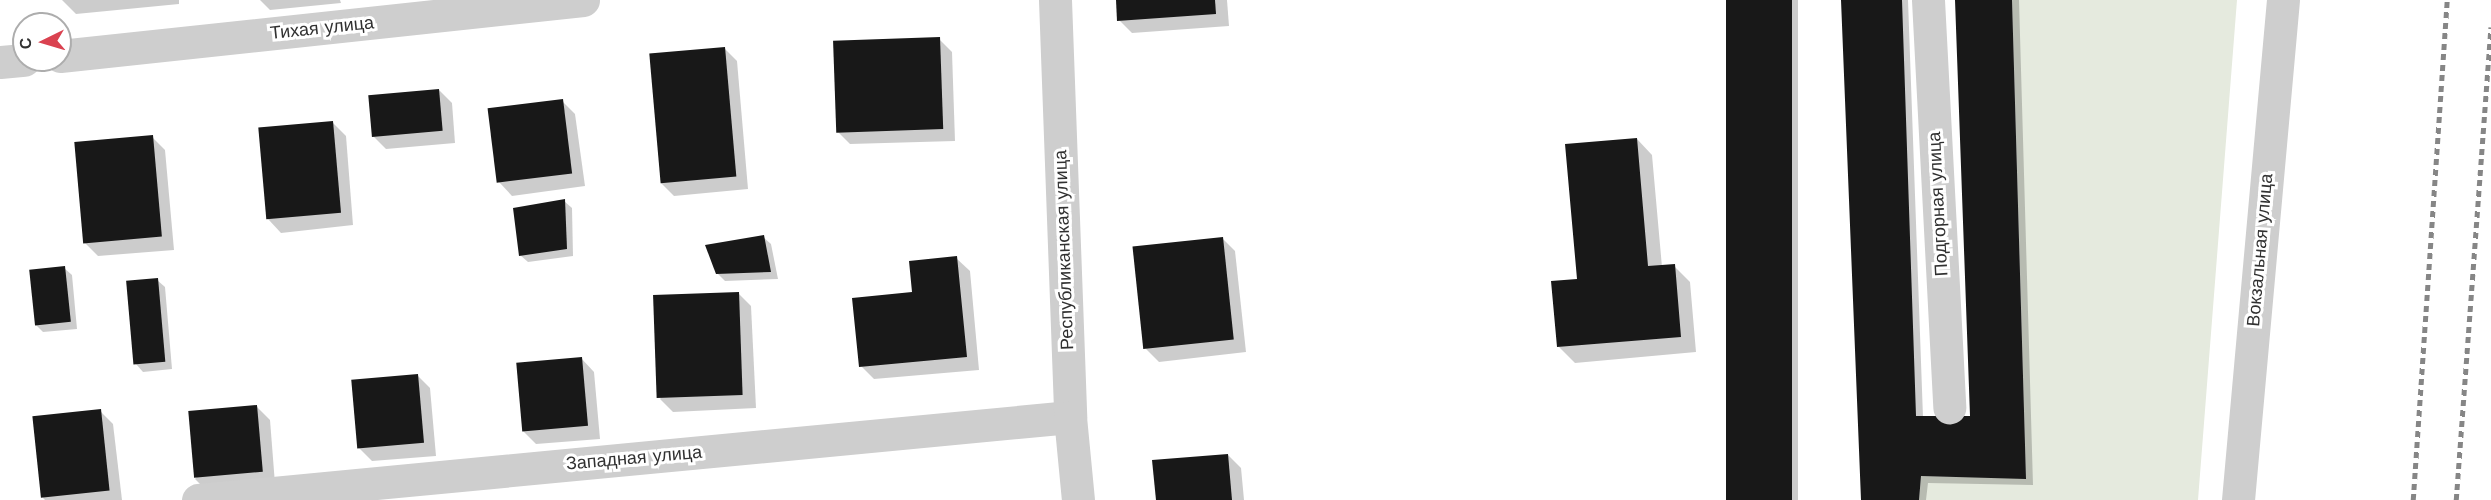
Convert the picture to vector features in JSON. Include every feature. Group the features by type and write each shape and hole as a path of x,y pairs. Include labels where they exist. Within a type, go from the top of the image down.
{"street":[{"name":"Тихая улица","path":"72,55 583,0"},
{"name":"Республиканская улица","path":"1054,0 1070,417 1078,500"},
{"name":"Подгорная улица","path":"1928,0 1949,407"},
{"name":"Вокзальная улица","path":"2238,500 2283,0"},
{"name":"Западная улица","path":"198,500 1070,417"}],"shaded area":[{"path":"2012,0 2237,0 2198,500 1919,500 1921,476 2026,478"}],"building":[{"path":"1116,0 1215,0 1216,14 1117,21"},
{"path":"1726,0 1792,0 1792,500 1726,500"},
{"path":"1841,0 1902,0 1916,416 1970,416 1955,0 2012,0 2026,479 1921,476 1919,500 1861,500"},
{"path":"940,37 943,129 836,133 833,41"},
{"path":"725,47 736,177 661,183 649,54"},
{"path":"439,89 443,131 372,137 368,95"},
{"path":"563,99 572,173 497,183 488,108"},
{"path":"333,121 341,213 266,219 258,128"},
{"path":"153,135 162,237 83,243 74,142"},
{"path":"1637,138 1648,266 1675,264 1681,337 1557,347 1551,281 1577,279 1565,144"},
{"path":"565,199 567,249 519,256 513,208"},
{"path":"764,235 771,272 716,274 705,245"},
{"path":"1223,237 1234,339 1143,349 1132,247"},
{"path":"957,256 967,357 859,367 852,298 912,292 909,261"},
{"path":"65,266 71,322 35,325 29,270"},
{"path":"158,278 165,362 133,364 126,281"},
{"path":"739,292 743,395 657,398 653,295"},
{"path":"582,357 588,426 522,431 516,363"},
{"path":"418,374 424,443 357,449 351,380"},
{"path":"257,405 263,472 194,478 188,411"},
{"path":"101,409 110,491 41,498 32,416"},
{"path":"1228,454 1232,500 1156,500 1152,460"}],"railway":[{"path":"2413,500 2447,0"},
{"path":"2456,500 2491,27"}]}
